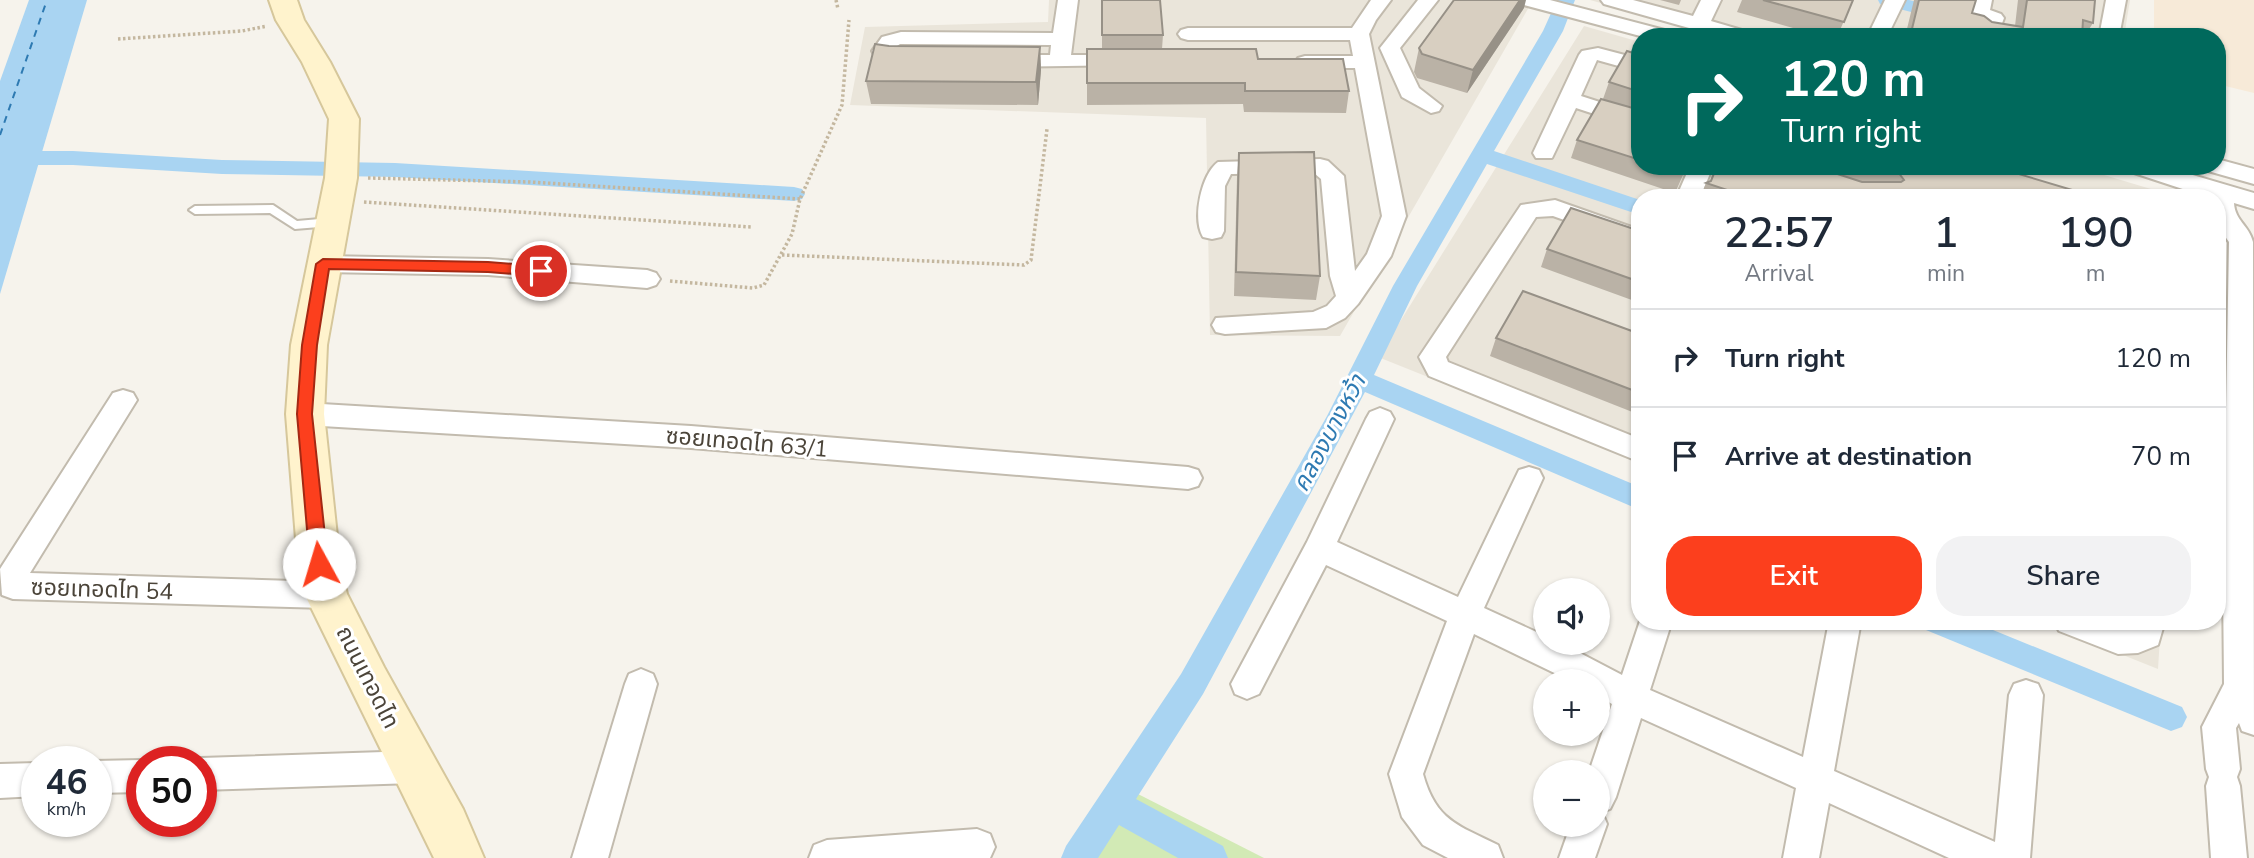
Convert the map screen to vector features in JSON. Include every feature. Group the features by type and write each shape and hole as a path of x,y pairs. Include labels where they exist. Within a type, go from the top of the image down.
{"main road":[{"name":"ถนนเทอดไท","path":"287,10 344,119 338,186 309,345 304,414 319,564 327,595 446,826 459,858"}],"street":[{"path":"1060,61 1068,0"},
{"path":"1225,326 1317,321 1336,312 1379,257 1394,216 1366,19 1381,0"},
{"path":"1281,62 1370,48 1428,0"},
{"path":"1611,0 1710,28"},
{"path":"1699,25 1711,0"},
{"path":"1982,0 1980,13 1995,25"},
{"path":"2111,28 2116,0"},
{"path":"1536,2 1636,28"},
{"path":"1881,28 1891,8"},
{"path":"1188,34 1370,48 1410,92 1431,106"},
{"path":"935,61 893,61 884,57 882,51 890,40 898,38 1063,39"},
{"path":"1544,153 1589,55 1598,54 1631,63"},
{"path":"990,61 1143,61"},
{"path":"1570,99 1631,119"},
{"path":"1212,231 1215,177 1221,170 1226,167 1320,166 1332,176 1343,276 1349,298"},
{"path":"2167,175 2214,189"},
{"path":"2222,175 2250,218 2248,331 2228,541 2228,577 2241,686 2254,720"},
{"path":"2226,196 2250,218"},
{"path":"1631,236 1555,208 1529,210 1432,357 1438,369 1631,448"},
{"path":"2226,218 2250,218"},
{"path":"323,264 488,267 647,279"},
{"name":"ซอยเทอดไท 54","path":"122,400 9,581 13,586 327,595"},
{"name":"ซอยเทอดไท 63/1","path":"304,414 691,437 1188,478"},
{"path":"1247,684 1319,548 1380,419"},
{"path":"1485,858 1436,833 1414,805 1406,774 1465,615 1529,478"},
{"path":"1319,548 1560,658 1631,697 1990,858"},
{"path":"1610,761 1653,630"},
{"path":"1801,858 1843,630"},
{"path":"2092,630 2120,641 2138,641 2147,635 2148,630"},
{"path":"590,858 641,684"},
{"path":"2229,858 2219,727 2241,686"},
{"path":"2012,858 2026,695"},
{"path":"217,773 414,767"},
{"path":"0,781 21,780"},
{"path":"1577,858 1584,837"},
{"path":"827,858 977,847"}],"lane":[{"path":"195,210 273,209 295,225 338,186"}],"path":[{"path":"835,0 838,9"},
{"path":"118,39 242,31 287,10"},
{"path":"647,279 759,288 764,285 792,233 800,199 842,105 849,20"},
{"path":"782,255 1024,265 1031,260 1047,130"},
{"path":"338,186 439,177 800,199"},
{"path":"338,186 553,216 751,227"}],"shaded area":[{"path":"1049,0 1533,0 1340,336 1210,335 1206,118 850,105 865,27 1048,22"},
{"path":"1590,0 2130,0 2125,28 1690,28"},
{"path":"2154,0 2254,0 2254,93 2226,86 2226,28 2154,28"},
{"path":"1584,26 1631,39 1631,175 2104,175 2151,189 1631,189 1631,458 1378,357"},
{"path":"2060,630 2160,630 2158,669"}],"green space":[{"path":"1134,792 1264,858 1097,858"}],"water":[{"path":"29,0 87,0 0,294 0,81"}],"building":[{"path":"1102,0 1160,0 1163,35 1102,35"},
{"path":"1454,0 1520,0 1473,70 1422,54 1419,48"},
{"path":"1763,0 1853,0 1844,22"},
{"path":"1919,0 1976,0 1972,13 1984,16 1992,22 2023,27 2027,0 2095,0 2093,23 2083,20 2083,28 1912,28"},
{"path":"875,44 1040,47 1036,82 866,81"},
{"path":"1087,49 1256,49 1258,59 1343,59 1349,91 1245,91 1245,83 1087,83"},
{"path":"1627,51 1631,52 1631,89 1609,82"},
{"path":"1601,99 1631,107 1631,157 1577,140"},
{"path":"1314,152 1320,276 1236,272 1239,153"},
{"path":"1713,175 1841,175 1862,182 1901,182 1904,180 1900,175 2022,175 2069,189 1724,189 1706,183 1711,181"},
{"path":"1571,208 1631,228 1631,279 1547,249"},
{"path":"1523,291 1631,331 1631,390 1496,338"}],"waterway":[{"name":"คลองบางหว้า","path":"1481,154 1553,31 1566,0"},
{"path":"1887,0 1946,15"},
{"name":"คลองบางหว้า","path":"1113,804 1192,684 1339,419 1405,286 1481,154"},
{"path":"1481,154 1631,205"},
{"path":"5,158 73,158 222,167 395,170 794,194"},
{"path":"1359,379 1631,495"},
{"path":"1959,630 2171,717"},
{"name":"คลองบางหว้า","path":"1078,858 1113,804"},
{"path":"1113,804 1211,858"}],"ferry route":[{"path":"0,135 47,0"}],"route":[{"path":"319,564 304,414 309,345 323,264 488,267 541,271"}]}
